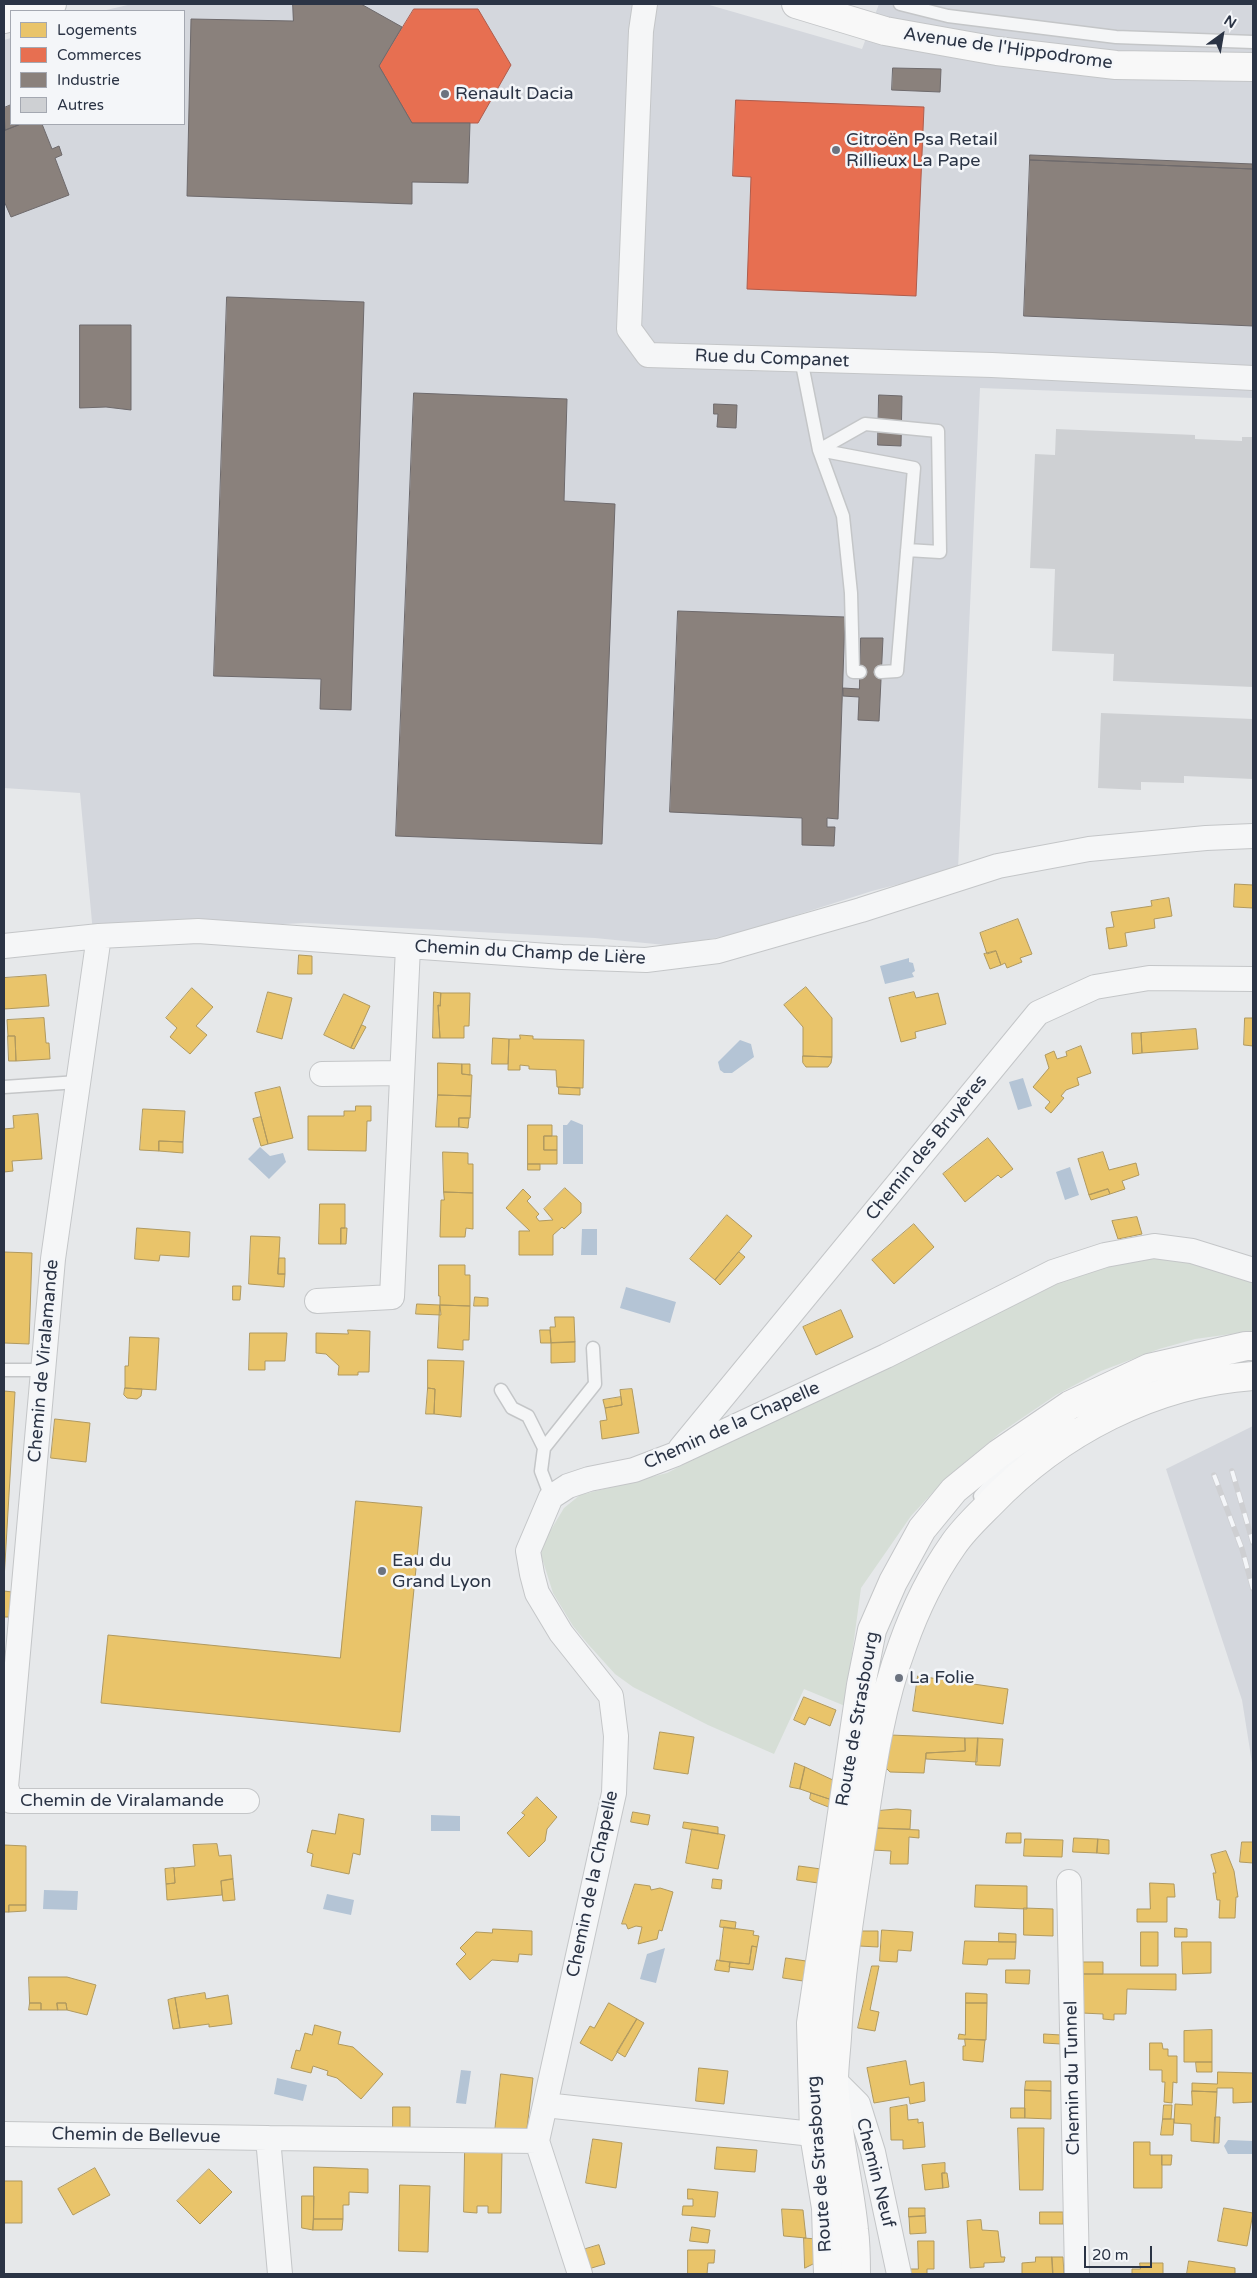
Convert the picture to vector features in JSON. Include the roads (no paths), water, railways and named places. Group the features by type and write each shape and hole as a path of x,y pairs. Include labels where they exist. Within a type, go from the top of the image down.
{"main road":[{"path":"32,10 52,4"},
{"name":"Avenue de l'Hippodrome","path":"796,4 886,31 997,51 1116,65 1253,68"},
{"name":"Route de Strasbourg","path":"856,2274 854,2229 827,2136 811,2023 861,1685 872,1630 893,1582 922,1529 954,1490 998,1454 1070,1405 1149,1368 1253,1346"},
{"name":"Route de Strasbourg","path":"828,2274 826,2208 827,2136 834,2080 842,1976 880,1720 903,1642 931,1581 954,1544 980,1513 1033,1463 1065,1441 1111,1414 1161,1394 1234,1377 1253,1376"}],"street":[{"name":"Rue du Companet","path":"644,4 629,329 648,355 992,365 1253,378"},
{"name":"Chemin du Champ de Lière","path":"4,946 99,936 198,930 408,947 562,957 646,960 718,951 861,910 998,866 1089,849 1206,838 1253,836"},
{"name":"Chemin de Viralamande","path":"99,936 53,1259 11,1644 5,1787 11,1801 247,1801"},
{"path":"317,1301 392,1297 408,947"},
{"name":"Chemin des Bruyères","path":"676,1454 1038,1013 1095,987 1149,978 1253,979"},
{"path":"322,1074 402,1073"},
{"name":"Chemin de la Chapelle","path":"537,2141 614,1793 616,1736 611,1696 562,1633 537,1593 528,1551 551,1497 568,1486 590,1478 634,1470 676,1454 886,1356 1045,1276 1105,1255 1154,1246 1192,1251 1253,1270"},
{"name":"Chemin du Tunnel","path":"1069,1882 1077,2274"},
{"name":"Chemin Neuf","path":"834,2080 858,2104 873,2152 900,2274"},
{"path":"545,2105 827,2136"},
{"name":"Chemin de Bellevue","path":"4,2134 268,2138"},
{"path":"280,2274 268,2138 537,2141 580,2274"}],"lane":[{"name":"Avenue de l'Hippodrome","path":"900,4 948,16 1116,37 1253,42"},
{"path":"801,359 819,450 843,516 851,594 853,672 860,672"},
{"path":"819,450 866,424 938,431 940,552 907,550"},
{"path":"819,450 914,468 897,671 881,672"},
{"path":"4,1087 78,1082"},
{"path":"551,1497 541,1471 544,1448 595,1384 592,1348"},
{"path":"4,1370 42,1370"},
{"path":"1127,1394 1162,1379 1188,1373"},
{"path":"501,1390 512,1408 528,1416 544,1448"},
{"path":"844,2274 822,2080 823,2021 868,1717 901,1614 923,1570 949,1530 1008,1465 1075,1416 1084,1413"}],"water":[{"path":"909,958 909,962 913,963 915,971 912,973 914,977 885,984 880,966"},
{"path":"740,1040 751,1044 754,1057 732,1073 724,1073 720,1070 718,1062"},
{"path":"1023,1078 1032,1106 1018,1110 1009,1082"},
{"path":"571,1120 583,1125 583,1164 563,1164 563,1125 567,1125"},
{"path":"260,1147 270,1156 283,1153 286,1162 269,1179 248,1159"},
{"path":"1070,1167 1079,1195 1065,1200 1056,1172"},
{"path":"582,1229 597,1229 597,1255 581,1255"},
{"path":"626,1287 676,1302 670,1323 620,1308"},
{"path":"431,1815 460,1816 460,1831 431,1831"},
{"path":"44,1890 78,1891 77,1910 43,1909"},
{"path":"327,1894 354,1900 351,1915 323,1909"},
{"path":"665,1948 656,1983 640,1979 647,1954"},
{"path":"461,2070 471,2071 466,2104 456,2103"},
{"path":"277,2078 307,2085 303,2101 274,2094"},
{"path":"1228,2140 1253,2141 1253,2154 1228,2154 1224,2146"}],"railway":[{"path":"1232,1471 1253,1543"},
{"path":"1214,1475 1242,1549 1253,1589"}],"place":[{"name":"Renault Dacia","path":"445,94"},
{"name":"Citroën Psa Retail Rillieux La Pape","path":"836,150"},
{"name":"Eau du Grand Lyon","path":"382,1571"},
{"name":"La Folie","path":"899,1678"}]}
